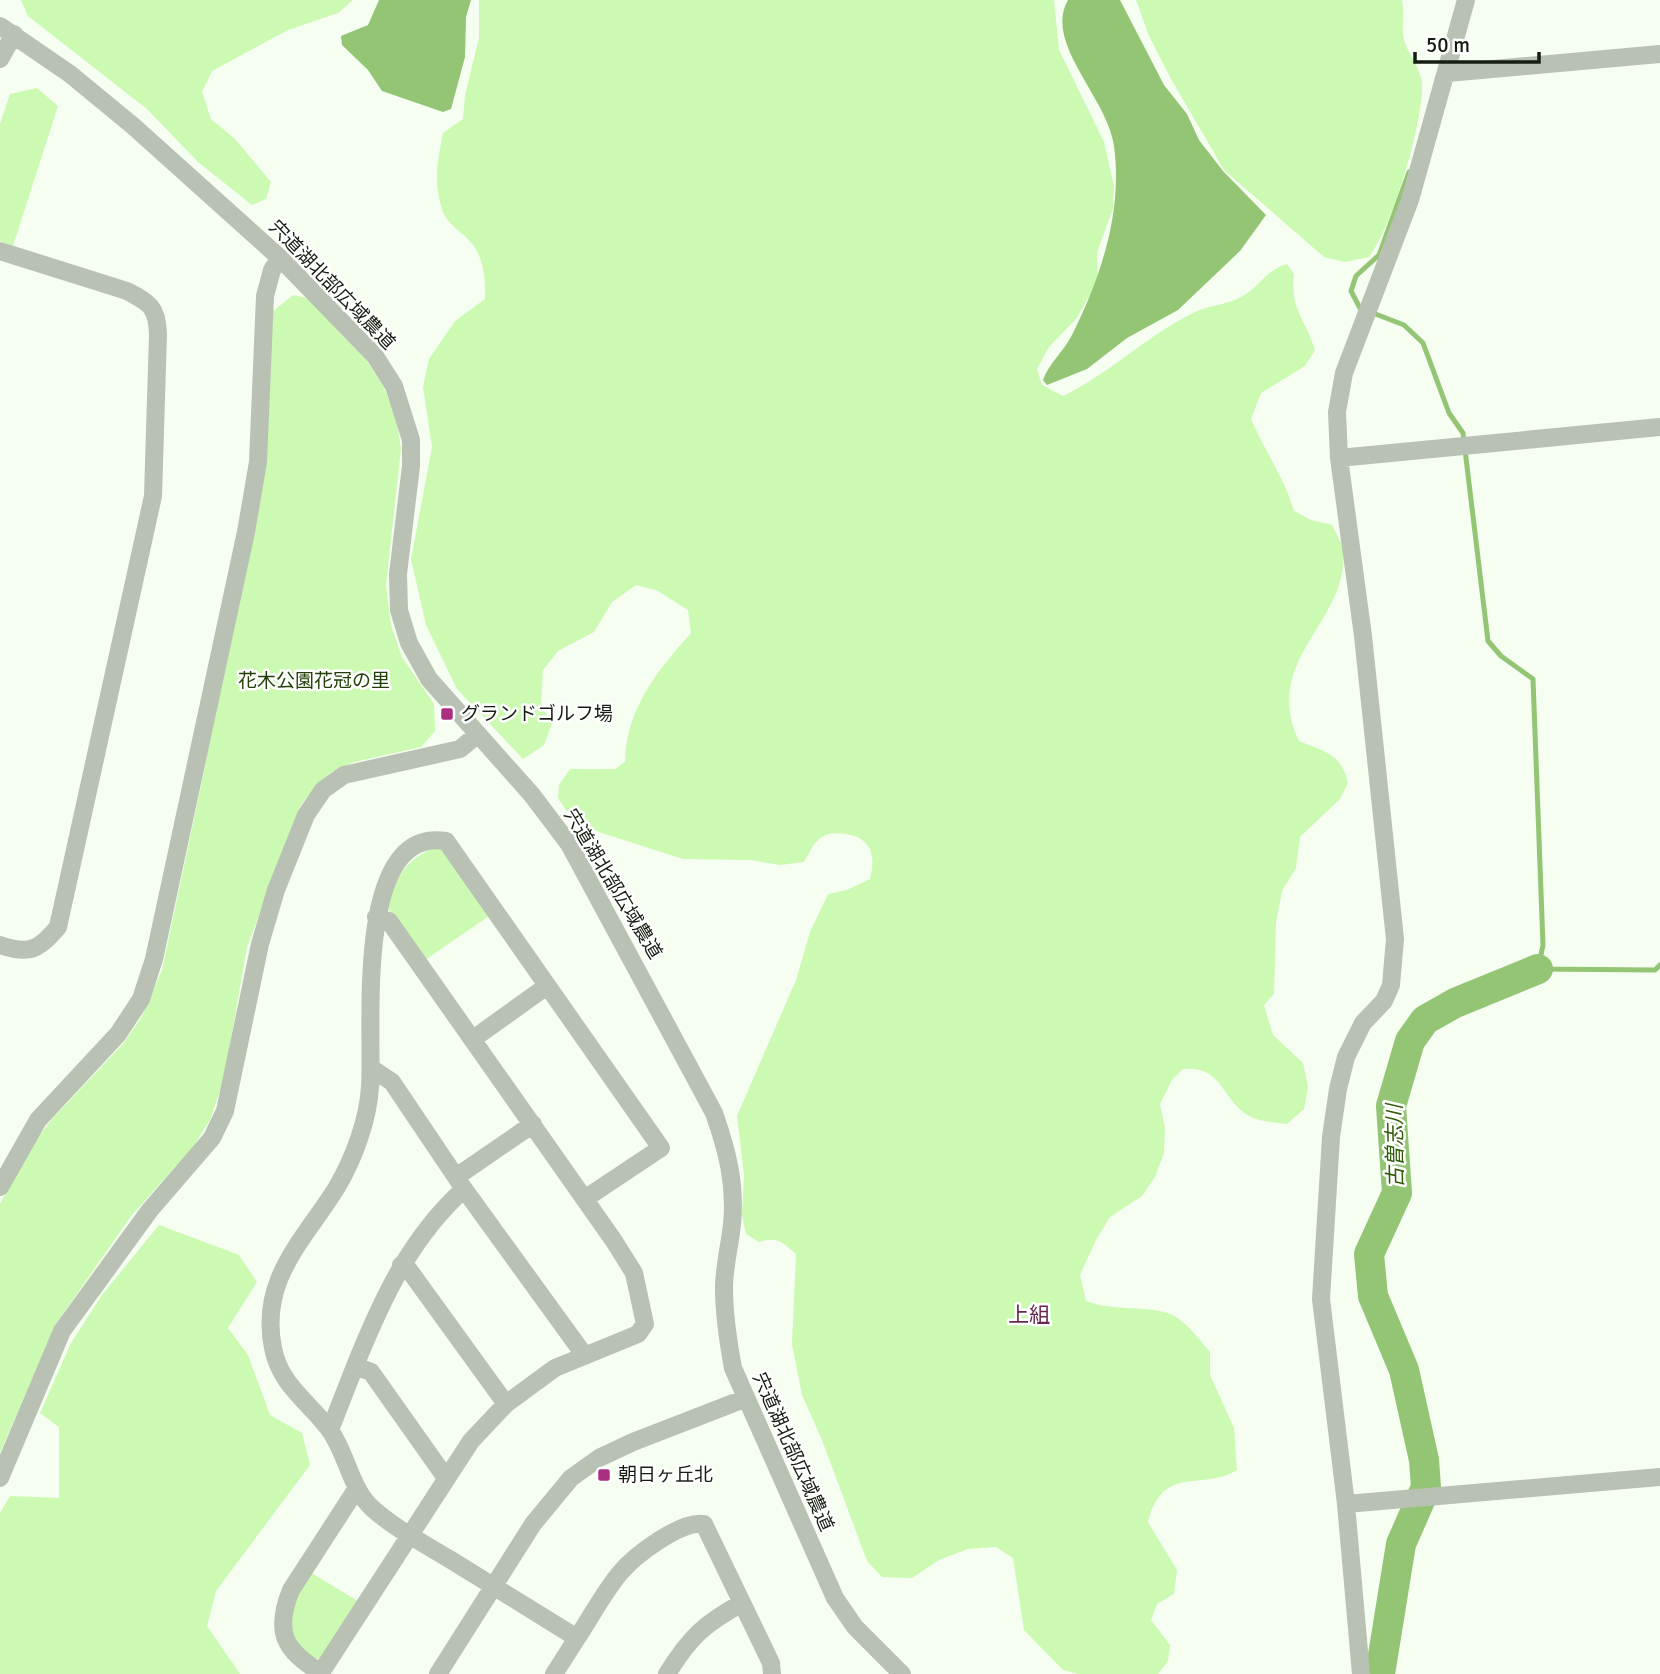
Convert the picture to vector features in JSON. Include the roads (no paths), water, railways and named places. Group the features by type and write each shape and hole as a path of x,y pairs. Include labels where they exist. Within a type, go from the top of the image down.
{"street":[{"path":"1361,1674 1346,1504 1321,1299 1331,1137 1346,1057 1363,1023 1384,1001 1391,985 1395,939 1374,723 1339,458 1337,412 1344,373 1410,200 1448,73 1466,0"},
{"path":"0,59 7,30"},
{"name":"宍道湖北部広域農道","path":"7,30 132,125 280,258 375,356 394,386 405,416 411,466 398,574 399,610 409,643 429,678 532,794 569,844 714,1113 728,1151 733,1182 732,1220 724,1286 726,1329 733,1368 744,1399 835,1598 855,1627 902,1674"},
{"path":"1448,73 1660,54"},
{"path":"0,251 127,291 146,300 158,314 158,334 153,496 58,928 42,946 26,950 0,945"},
{"path":"0,1187 38,1120 118,1034 141,999 155,959 246,532 258,462 265,296 272,270 280,258"},
{"path":"1339,458 1660,427"},
{"path":"0,1478 62,1331 150,1210 212,1138 225,1111 264,931 276,890 306,815 323,790 344,775 460,749 478,734"},
{"path":"577,1638 410,1535 370,1507 357,1488 330,1430 289,1387 279,1369 272,1346 272,1310 280,1276 293,1247 337,1187 353,1154 370,1090 371,974 376,917 382,892 397,865 412,849 430,839 446,841 661,1148 586,1198"},
{"path":"357,1488 291,1590 284,1608 282,1626 291,1651 320,1673 471,1441 506,1404 555,1368 638,1334 645,1324 634,1273 586,1198 389,921 376,917"},
{"path":"473,1039 547,986"},
{"path":"371,1068 393,1082 460,1183 585,1356"},
{"path":"330,1430 385,1293 401,1265 460,1183 533,1124"},
{"path":"401,1265 409,1270 506,1404"},
{"path":"355,1366 371,1372 446,1478"},
{"path":"438,1674 533,1524 571,1478 599,1458 633,1442 744,1399"},
{"path":"1346,1504 1660,1477"},
{"path":"554,1674 620,1572 647,1549 691,1523 704,1524 708,1528 771,1663 772,1674"},
{"path":"667,1674 706,1622 742,1603"}],"waterway":[{"path":"1409,172 1379,255 1356,276 1351,291 1360,308 1404,325 1423,343 1449,413 1463,433 1488,641 1501,656 1533,679 1543,945 1538,969 1655,970 1660,965"},
{"name":"古曽志川","path":"1380,1674 1401,1544 1426,1487 1424,1460 1404,1370 1373,1296 1369,1254 1397,1193 1391,1106 1410,1041 1425,1020 1455,1003 1538,969"}],"place":[{"name":"グランドゴルフ場","path":"447,714"},
{"name":"朝日ヶ丘北","path":"604,1475"}],"district":[{"name":"上組","path":"1029,1315"}],"park label":[{"name":"花木公園花冠の里","path":"314,681"}]}
